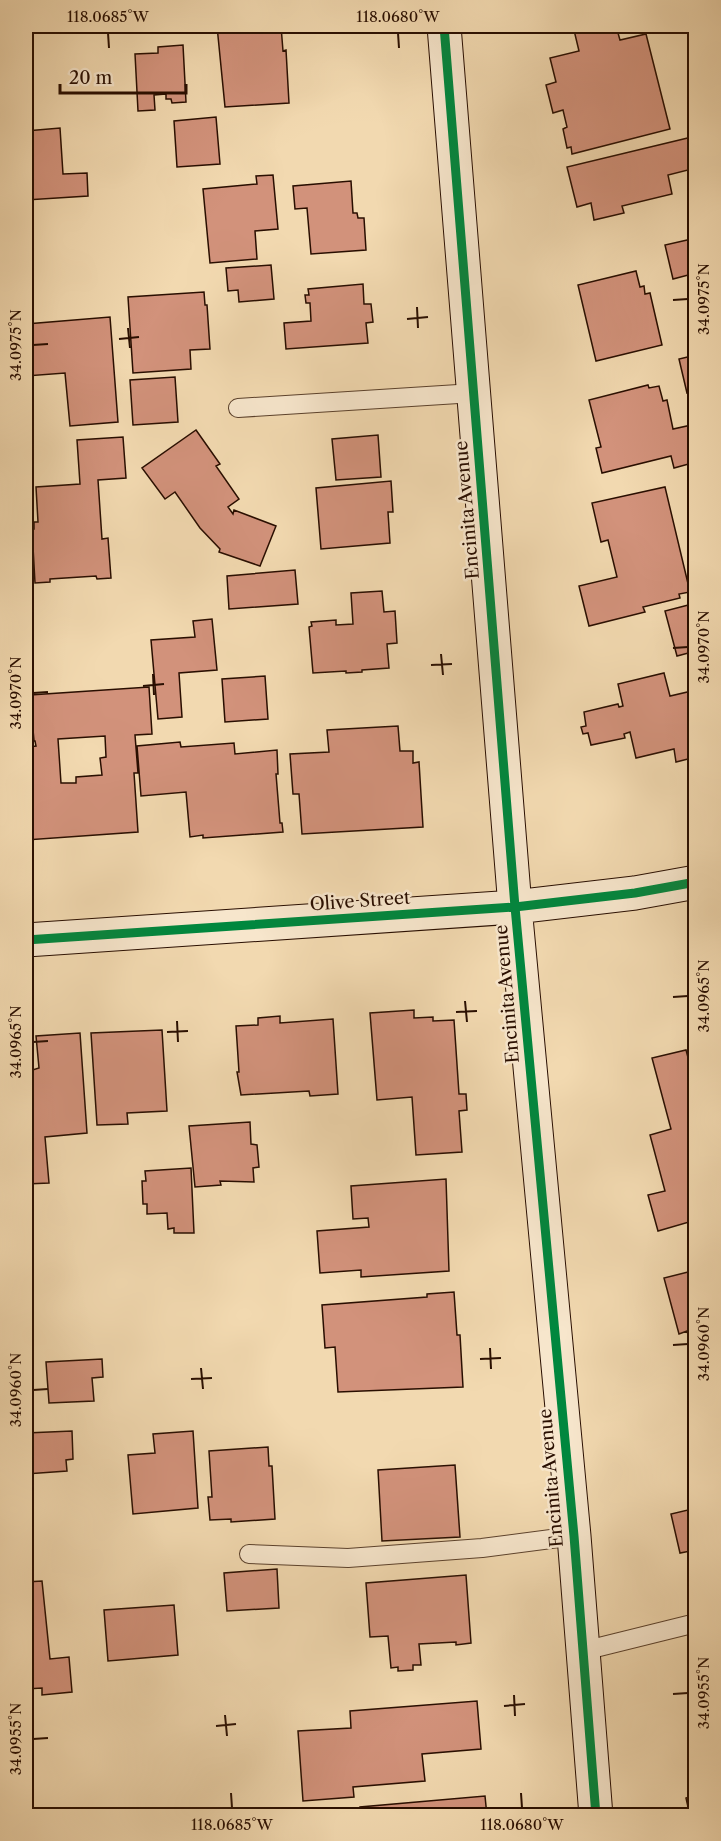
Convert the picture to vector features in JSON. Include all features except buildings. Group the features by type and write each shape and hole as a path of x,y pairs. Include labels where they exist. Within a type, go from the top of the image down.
{"street":[{"name":"Encinita Avenue","path":"444,26 515,907 573,1536 596,1815"},
{"name":"Olive Street","path":"26,940 515,907 635,893 696,882"}],"lane":[{"path":"238,408 474,393"},
{"path":"249,1554 348,1558 482,1548 573,1536"},
{"path":"583,1651 696,1623"}],"cycle path":[{"path":"444,26 515,907 574,1536 596,1816"},
{"path":"26,940 515,907 635,893 696,882"}]}
